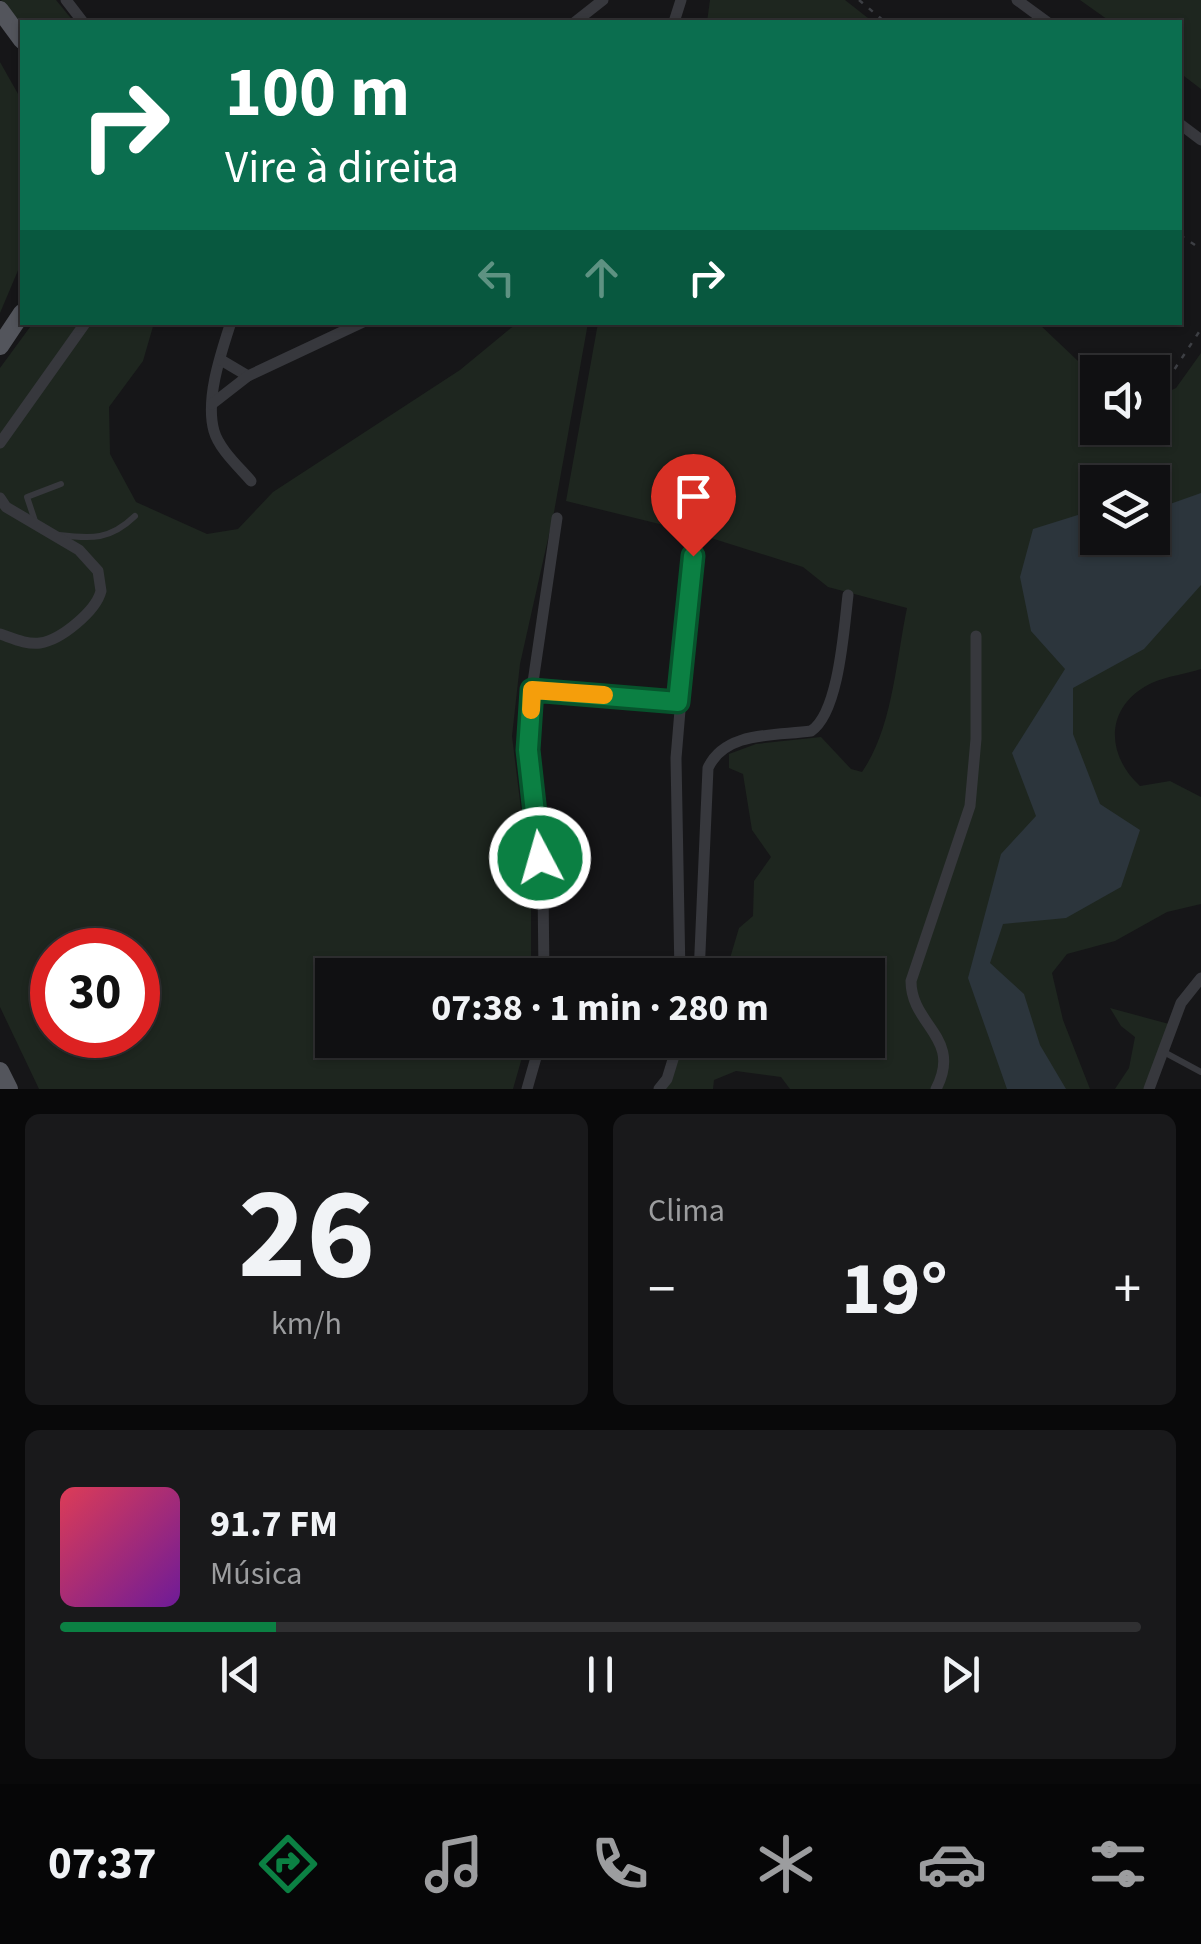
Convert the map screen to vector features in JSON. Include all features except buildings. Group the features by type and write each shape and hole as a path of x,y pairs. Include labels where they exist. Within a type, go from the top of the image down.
{"main road":[{"path":"0,10 20,37"},
{"path":"0,346 20,316"},
{"path":"0,1071 9,1089"}],"street":[{"path":"66,0 81,20"},
{"path":"578,20 603,0"},
{"path":"1017,0 1044,20"},
{"path":"0,443 84,325"},
{"path":"230,325 212,404 214,433 251,481"},
{"path":"212,404 248,376 357,325"},
{"path":"220,360 248,376"},
{"path":"0,634 28,643 46,642 99,599 101,582 92,561 2,503"},
{"path":"544,958 543,887 528,750 532,690 557,518"},
{"path":"680,958 678,702 693,556"},
{"path":"698,958 701,835 708,768 720,748 736,741 811,731 820,725 834,684 848,595"},
{"path":"936,1089 943,1076 943,1048 914,1001 912,981 970,806 976,636"},
{"path":"532,690 678,702"},
{"path":"1150,1089 1160,1050 1181,1003 1201,978"},
{"path":"528,1089 536,1058"},
{"path":"660,1089 668,1079 674,1058"}],"lane":[{"path":"36,525 27,497 61,484"},
{"path":"53,534 99,539 118,532 135,516"},
{"path":"1160,1050 1201,1072"}],"path":[{"path":"859,0 883,20"},
{"path":"1170,374 1201,329"}],"shaded area":[{"path":"1,0 56,0 72,20 20,20"},
{"path":"710,0 845,0 870,20 707,20"},
{"path":"1080,0 1201,0 1201,89 1182,75 1182,20 1108,20"},
{"path":"0,62 20,97 20,266 0,313"},
{"path":"32,325 153,325 143,361 109,407 110,454 136,502 207,534 238,529 273,492 460,370 515,325 588,325 554,512 520,664 512,736 531,891 531,958 315,958 315,1058 522,1058 513,1089 39,1089 0,1007 0,368"},
{"path":"598,325 1040,325 1080,363 1080,445 1170,445 1170,391 1201,353 1201,669 1159,680 1138,691 1126,703 1115,730 1120,759 1140,786 1170,781 1201,797 1201,904 1167,912 1115,941 1067,954 1052,973 1063,1020 1090,1089 790,1089 781,1077 736,1071 714,1080 713,1089 662,1089 676,1058 885,1058 885,958 730,958 739,928 753,916 754,881 771,857 752,830 743,774 729,768 729,754 756,744 821,737 851,769 862,772 881,735 892,693 907,608 828,587 803,567 692,532 566,501"},
{"path":"1201,493 1201,585 1144,649 1073,688 1073,734 1100,804 1140,830 1121,887 1066,918 1003,924 990,963 1024,994 1040,1045 1066,1089 1007,1089 968,978 1001,854 1036,816 1012,753 1065,669 1031,631 1020,577 1033,529 1080,514 1080,555 1170,555 1170,504"},
{"path":"1110,1008 1169,1024 1147,1089 1115,1089 1129,1068 1135,1037 1121,1026"}],"slow traffic":[{"path":"531,710 532,690 604,695"}],"route":[{"path":"540,858 528,750 532,690 678,702 693,556"}]}
